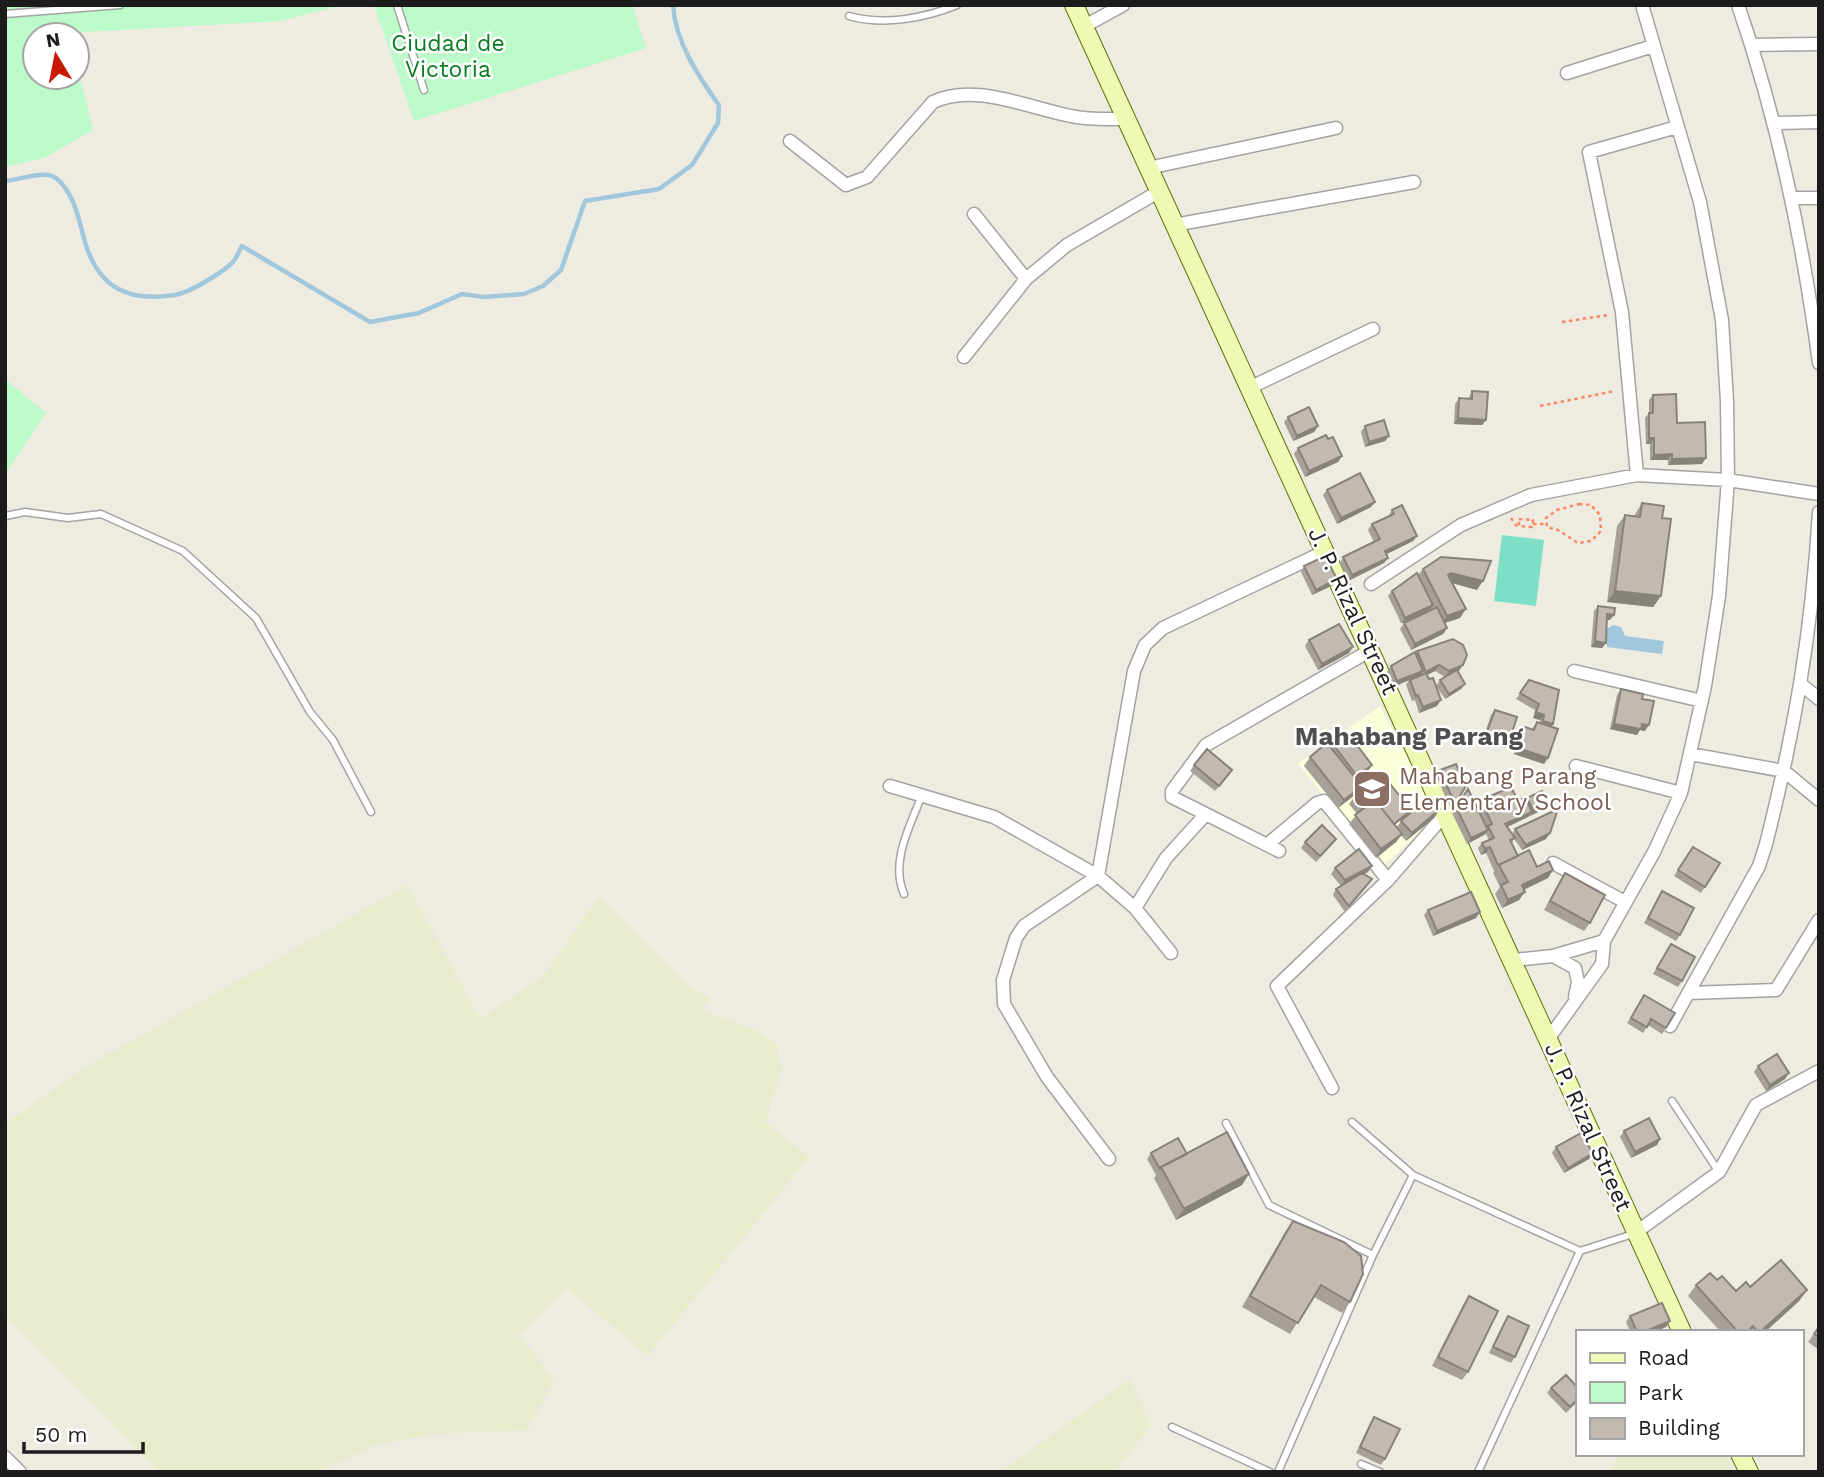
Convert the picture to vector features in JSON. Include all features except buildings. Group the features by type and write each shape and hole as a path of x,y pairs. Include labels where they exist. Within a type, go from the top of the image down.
{"main road":[{"name":"J. P. Rizal Street","path":"1074,5 1158,192 1447,813 1681,1330"},
{"path":"1742,1456 1749,1472"}],"street":[{"path":"1083,27 1123,5"},
{"path":"1549,1038 1602,964 1604,941 1654,852 1681,793 1702,701 1719,596 1728,480 1722,320 1700,202 1642,5"},
{"path":"1738,5 1752,45 1813,278 1819,361"},
{"path":"1752,45 1819,44"},
{"path":"1567,73 1653,46"},
{"path":"790,141 846,185 867,177 933,102 945,96 961,94 1038,106 1070,116 1125,119"},
{"path":"1773,123 1819,122"},
{"path":"1637,475 1622,312 1589,152 1677,127"},
{"path":"1148,168 1336,128"},
{"path":"1174,225 1414,182"},
{"path":"964,357 1026,279 1067,246 1158,192"},
{"path":"1791,198 1819,198"},
{"path":"974,214 1026,279"},
{"path":"1250,388 1373,329"},
{"path":"1371,584 1461,525 1531,495 1637,475 1728,480 1819,494"},
{"path":"1670,1026 1759,866 1784,771 1802,685 1816,594 1819,512"},
{"path":"1109,1159 1047,1076 1004,1004 1003,980 1016,939 1024,926 1098,876 1134,671 1145,645 1163,628 1326,551"},
{"path":"1371,650 1206,745 1171,794 1273,848 1317,803 1324,801 1388,880"},
{"path":"1574,671 1702,701"},
{"path":"1802,685 1819,699"},
{"path":"1690,754 1784,771 1819,800"},
{"path":"1576,766 1681,793"},
{"path":"890,786 995,817 1098,876 1135,908 1171,953"},
{"path":"1332,1088 1277,986 1388,880 1447,813"},
{"path":"1135,908 1166,858 1205,814"},
{"path":"1553,863 1625,902"},
{"path":"1688,993 1776,990 1819,920"},
{"path":"1514,960 1553,957 1604,941"},
{"path":"1553,957 1575,968 1578,982 1574,1000"},
{"path":"1635,1233 1719,1172 1756,1105 1819,1071"},
{"path":"5,1457 20,1472"}],"lane":[{"path":"5,14 120,5"},
{"path":"397,5 424,90"},
{"path":"849,16 864,20 929,16 957,5"},
{"path":"5,516 25,512 68,518 102,514 183,551 256,618 310,712 333,740 371,812"},
{"path":"904,894 898,880 898,866 922,795"},
{"path":"1672,1101 1719,1172"},
{"path":"1352,1122 1413,1175 1580,1251 1635,1233"},
{"path":"1226,1123 1269,1206 1373,1255"},
{"path":"1278,1472 1373,1255 1413,1175"},
{"path":"1478,1472 1580,1251"},
{"path":"1172,1427 1270,1472"},
{"path":"1361,1464 1380,1472"}],"path":[{"path":"1562,322 1622,312"},
{"path":"1540,406 1630,388"},
{"path":"1579,504 1596,509 1602,522 1597,537 1584,543 1573,542 1546,524 1546,518 1557,510 1579,504"},
{"path":"1517,535 1519,519 1533,520 1533,524 1546,524"}],"shaded area":[{"name":"Mahabang Parang Elementary School","path":"1380,706 1438,815 1382,867 1298,764"},
{"path":"408,885 480,1019 543,976 599,897 683,981 709,998 702,1011 757,1031 776,1044 782,1069 765,1122 809,1157 648,1356 567,1288 520,1335 554,1380 528,1430 433,1434 375,1445 317,1472 159,1472 5,1315 5,1124 84,1068"},
{"path":"1130,1379 1151,1425 1115,1472 1000,1472"},
{"path":"1619,1456 1726,1456 1733,1472 1609,1472"}],"green space":[{"name":"Ciudad de Victoria","path":"5,5 344,5 280,21 91,32 91,21 21,21 21,91 83,91 93,130 44,158 5,167"},
{"name":"Ciudad de Victoria","path":"374,5 632,5 646,48 414,121"},
{"path":"5,379 46,413 5,475"},
{"path":"1502,535 1544,540 1536,606 1494,601"}],"water":[{"path":"1613,625 1621,627 1625,636 1664,641 1662,654 1607,647 1607,629"}],"waterway":[{"path":"5,181 39,175 57,179 72,200 85,242 98,271 118,289 130,294 158,297 189,290 231,264 242,246 370,322 419,313 462,294 484,297 524,294 543,286 561,270 585,201 659,189 692,165 718,123 719,105 683,45 673,5"}],"place":[{"name":"Mahabang Parang Elementary School","path":"1372,789"}],"district":[{"name":"Mahabang Parang","path":"1409,736"}]}
